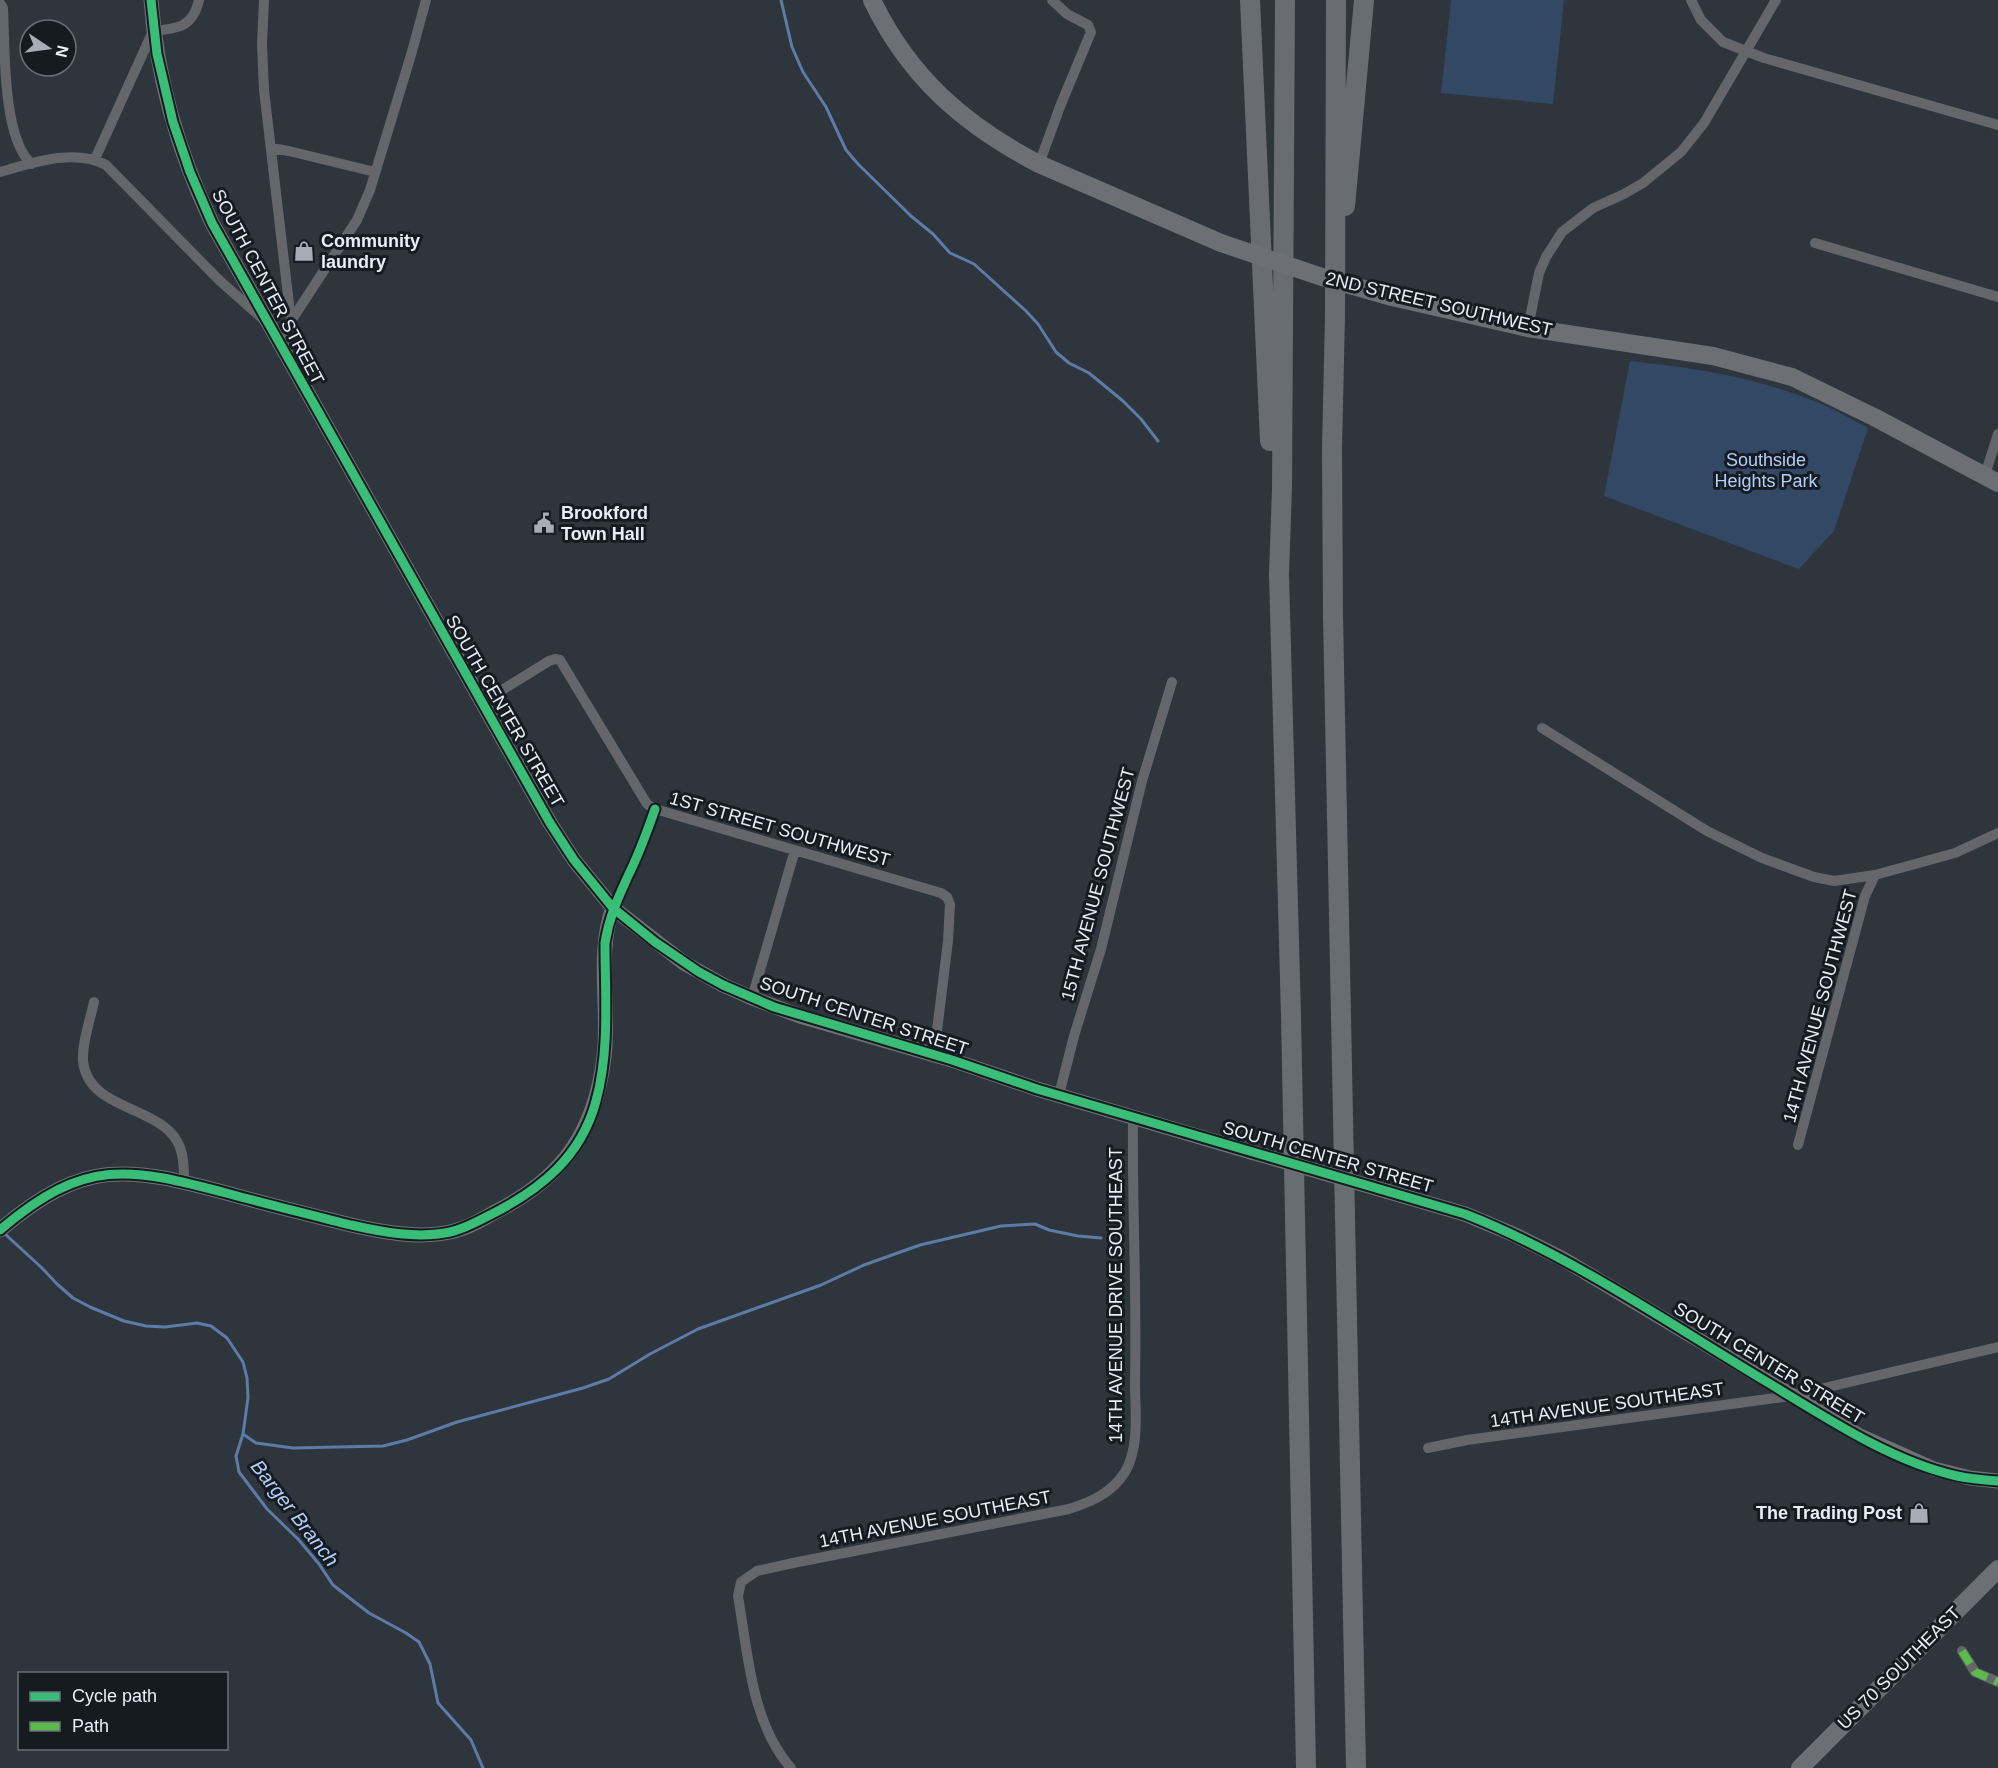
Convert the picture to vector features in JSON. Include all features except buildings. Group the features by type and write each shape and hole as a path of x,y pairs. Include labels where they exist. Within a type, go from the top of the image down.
{"highway":[{"path":"1250,0 1268,415 1280,533"},
{"path":"1285,0 1280,657 1291,1028 1306,1768"},
{"path":"1336,0 1335,316 1332,439 1334,627 1356,1768"},
{"path":"1335,316 1364,0"}],"main road":[{"name":"2ND STREET SOUTHWEST","path":"875,2 894,41 911,64 936,93 971,123 1012,151 1039,164 1221,243 1322,277 1392,297 1528,328 1713,356 1792,376 1991,479"},
{"name":"US 70 SOUTHEAST","path":"1800,1768 1998,1569"}],"street":[{"name":"SOUTH CENTER STREET","path":"151,0 157,54 173,122 190,172 212,223 560,841 613,908 684,963 723,985 800,1016 1059,1095 1465,1214 1563,1259 1858,1436 1934,1469 1970,1478 1998,1481"},
{"path":"95,159 153,31 176,30 187,23 199,0"},
{"path":"264,0 262,56 291,321"},
{"path":"283,350 291,321 357,220 375,172 426,0"},
{"path":"1039,164 1090,36 1091,28 1067,14 1052,0"},
{"path":"1691,0 1701,20 1723,42 1746,51 1998,125"},
{"path":"1528,328 1539,273 1546,256 1562,232 1593,208 1644,183 1681,152 1704,123 1776,0"},
{"path":"0,3 3,8 2,68 13,123 24,153 32,164"},
{"path":"271,148 375,172"},
{"path":"0,172 72,158 95,159 106,165 219,280 267,322"},
{"path":"1815,243 1998,297"},
{"path":"1991,479 1998,434"},
{"path":"0,1230 45,1195 59,1188 92,1177 113,1173 136,1173 184,1182 351,1225 405,1234 449,1233 519,1200 542,1184 562,1164 583,1131 595,1104 604,1055 605,943 613,908 655,809 647,804 598,719 560,660 549,661 481,703"},
{"name":"15TH AVENUE SOUTHWEST","path":"1059,1095 1074,1036 1101,949 1142,781 1172,682"},
{"path":"1542,728 1689,821 1762,858 1800,873 1834,881 1875,875 1955,853 1998,833"},
{"name":"1ST STREET SOUTHWEST","path":"655,809 941,893 947,897 950,904 945,976 934,1055"},
{"path":"752,998 795,850"},
{"name":"14TH AVENUE SOUTHWEST","path":"1798,1145 1865,896 1875,875"},
{"path":"94,1002 84,1047 83,1062 87,1075 104,1095 149,1116 167,1128 180,1149 184,1166 184,1182"},
{"name":"14TH AVENUE DRIVE SOUTHEAST","path":"1126,1471 1132,1454 1134,1432 1136,1340 1133,1117"},
{"path":"1790,1396 1998,1347"},
{"name":"14TH AVENUE SOUTHEAST","path":"1428,1448 1467,1440 1790,1396"},
{"name":"14TH AVENUE SOUTHEAST","path":"791,1768 772,1744 759,1712 738,1596 741,1582 757,1570 1069,1509 1096,1500 1116,1484 1126,1471"},
{"path":"1962,1651 1975,1671 1998,1682"}],"green space":[{"path":"1451,0 1564,0 1553,104 1441,93"},
{"name":"Southside Heights Park","path":"1630,361 1701,370 1769,386 1821,404 1868,428 1834,531 1799,569 1604,496"}],"waterway":[{"path":"781,0 792,47 803,72 826,107 846,150 950,253 974,264 1026,311 1038,324 1056,352 1069,363 1089,373 1123,401 1158,441"},
{"path":"243,1434 256,1443 293,1448 383,1446 457,1422 609,1379 698,1329 821,1285 864,1265 920,1245 1001,1226 1035,1224 1049,1230 1101,1238"},
{"name":"Barger Branch","path":"5,1234 73,1298 90,1307 124,1321 146,1326 165,1327 197,1323 211,1326 227,1338 243,1362 247,1378 248,1398 243,1434 236,1456 239,1472 267,1509 298,1539 319,1564 333,1585 369,1613 419,1642 430,1664 438,1703 471,1740 483,1768"}],"marked path":[{"path":"1962,1651 1975,1672 1998,1682"}],"cycle path":[{"path":"151,0 157,54 173,122 190,172 212,223 550,823 574,860 613,908 655,942 699,972 774,1007 952,1060 1037,1089 1465,1214 1543,1249 1581,1270 1835,1423 1883,1449 1932,1469 1962,1477 1998,1481"},
{"path":"0,1230 30,1206 58,1190 84,1179 109,1174 135,1174 163,1178 351,1225 413,1235 438,1234 461,1229 527,1194 557,1169 569,1155 580,1139 596,1101 605,1042 605,943 614,908 655,809"}],"place":[{"name":"Community laundry","path":"304,251"},
{"name":"Brookford Town Hall","path":"544,523"},
{"name":"The Trading Post","path":"1919,1513"}]}
